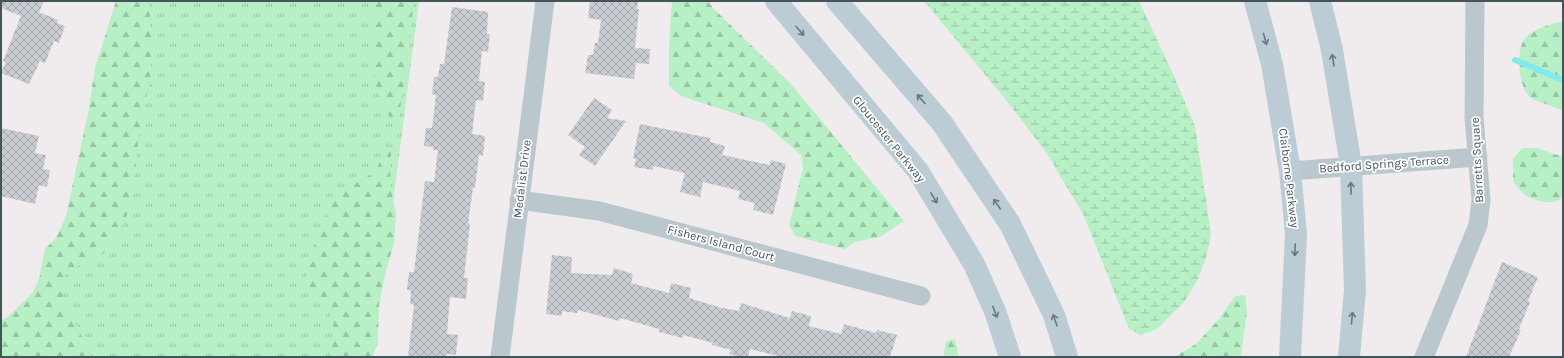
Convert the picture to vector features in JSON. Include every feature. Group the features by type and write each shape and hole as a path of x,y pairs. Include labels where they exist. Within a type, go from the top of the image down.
{"main road":[{"name":"Gloucester Parkway","path":"776,1 918,171 974,264 995,311 1010,357"},
{"path":"837,1 942,123 1010,224 1054,315 1067,357"},
{"name":"Claiborne Parkway","path":"1255,1 1272,64 1290,171 1296,234 1290,357"},
{"path":"1320,1 1332,50 1350,166 1355,290 1349,357"}],"street":[{"name":"Medalist Drive","path":"500,357 519,200 546,1"},
{"name":"Barretts Square","path":"1424,357 1478,225 1481,200 1474,117 1475,1"},
{"name":"Bedford Springs Terrace","path":"1290,171 1478,157"},
{"name":"Fishers Island Court","path":"519,200 599,211 921,296"}],"green space":[{"path":"116,1 149,1 152,48 150,82 141,119 132,198 126,218 112,246 95,261 80,265 67,271 61,284 62,296 87,347 90,357 1,357 1,320 8,317 32,293 39,279 45,249 56,238 66,216 88,113 95,68"},
{"path":"140,1 419,1 373,357 43,357 85,135"},
{"path":"370,1 414,1 398,126 387,113 380,99 376,83"},
{"path":"672,1 708,1 713,8 792,85 904,221 880,237 854,242 845,249 795,236 789,225 803,168 801,155 764,123 681,96 669,86 669,45"},
{"path":"924,1 1139,1 1195,126 1211,234 1206,258 1197,281 1185,301 1157,329 1141,335 1129,329 1084,216 1046,152 1006,100"},
{"path":"1563,21 1563,111 1531,98 1523,86 1519,58 1520,50 1526,37 1539,29"},
{"path":"1522,148 1537,148 1563,157 1563,196 1560,199 1546,202 1531,198 1523,193 1513,182 1513,159"},
{"path":"391,151 390,184 396,214 394,244 379,302 378,343 372,357 330,357 333,332 331,317 310,288 308,281 308,268 314,247 335,196 370,175 377,168 384,156"},
{"path":"1245,295 1247,311 1241,357 1174,357 1196,344 1219,319 1235,296"},
{"path":"955,339 959,357 943,357 946,341"}],"building":[{"path":"1,1 44,1 39,12 58,20 57,23 65,26 59,43 54,41 45,63 40,61 29,84 1,73 6,62 3,61 21,16 1,8"},
{"path":"590,1 638,1 637,9 639,9 635,48 650,49 649,64 636,63 634,79 585,73 588,55 593,55 595,43 598,43 601,20 588,18"},
{"path":"452,7 488,12 487,34 490,34 488,52 482,51 479,81 485,82 483,101 476,100 472,134 485,136 483,156 479,155 475,188 473,188 468,223 470,224 464,278 468,278 466,299 450,297 447,334 458,335 456,355 446,354 446,357 408,357 414,305 410,304 411,290 407,290 409,272 414,272 425,181 434,182 438,150 433,150 433,147 424,146 426,128 432,128 436,95 432,94 434,77 438,77 440,64 444,64"},
{"path":"594,98 612,110 607,118 626,121 595,166 579,155 585,147 568,135"},
{"path":"640,124 710,138 710,142 725,146 722,155 770,165 771,160 786,164 773,215 753,210 755,203 738,199 740,191 703,182 700,197 680,192 685,173 653,166 653,170 634,167 636,159 633,158"},
{"path":"1,128 39,136 35,153 46,155 43,169 50,170 47,187 39,185 35,204 1,196"},
{"path":"552,255 572,257 571,273 612,275 614,268 633,274 631,283 669,293 671,283 691,288 689,298 722,308 739,311 741,303 790,318 792,311 811,316 809,326 841,334 844,324 876,333 877,330 897,335 890,357 781,357 750,349 748,357 741,357 729,354 731,350 712,345 713,343 683,335 683,338 659,332 659,329 620,318 619,321 578,310 577,313 562,311 562,316 546,314"},
{"path":"1502,262 1538,277 1519,329 1521,330 1509,357 1466,357"}],"waterway":[{"path":"1515,60 1563,80"}]}
